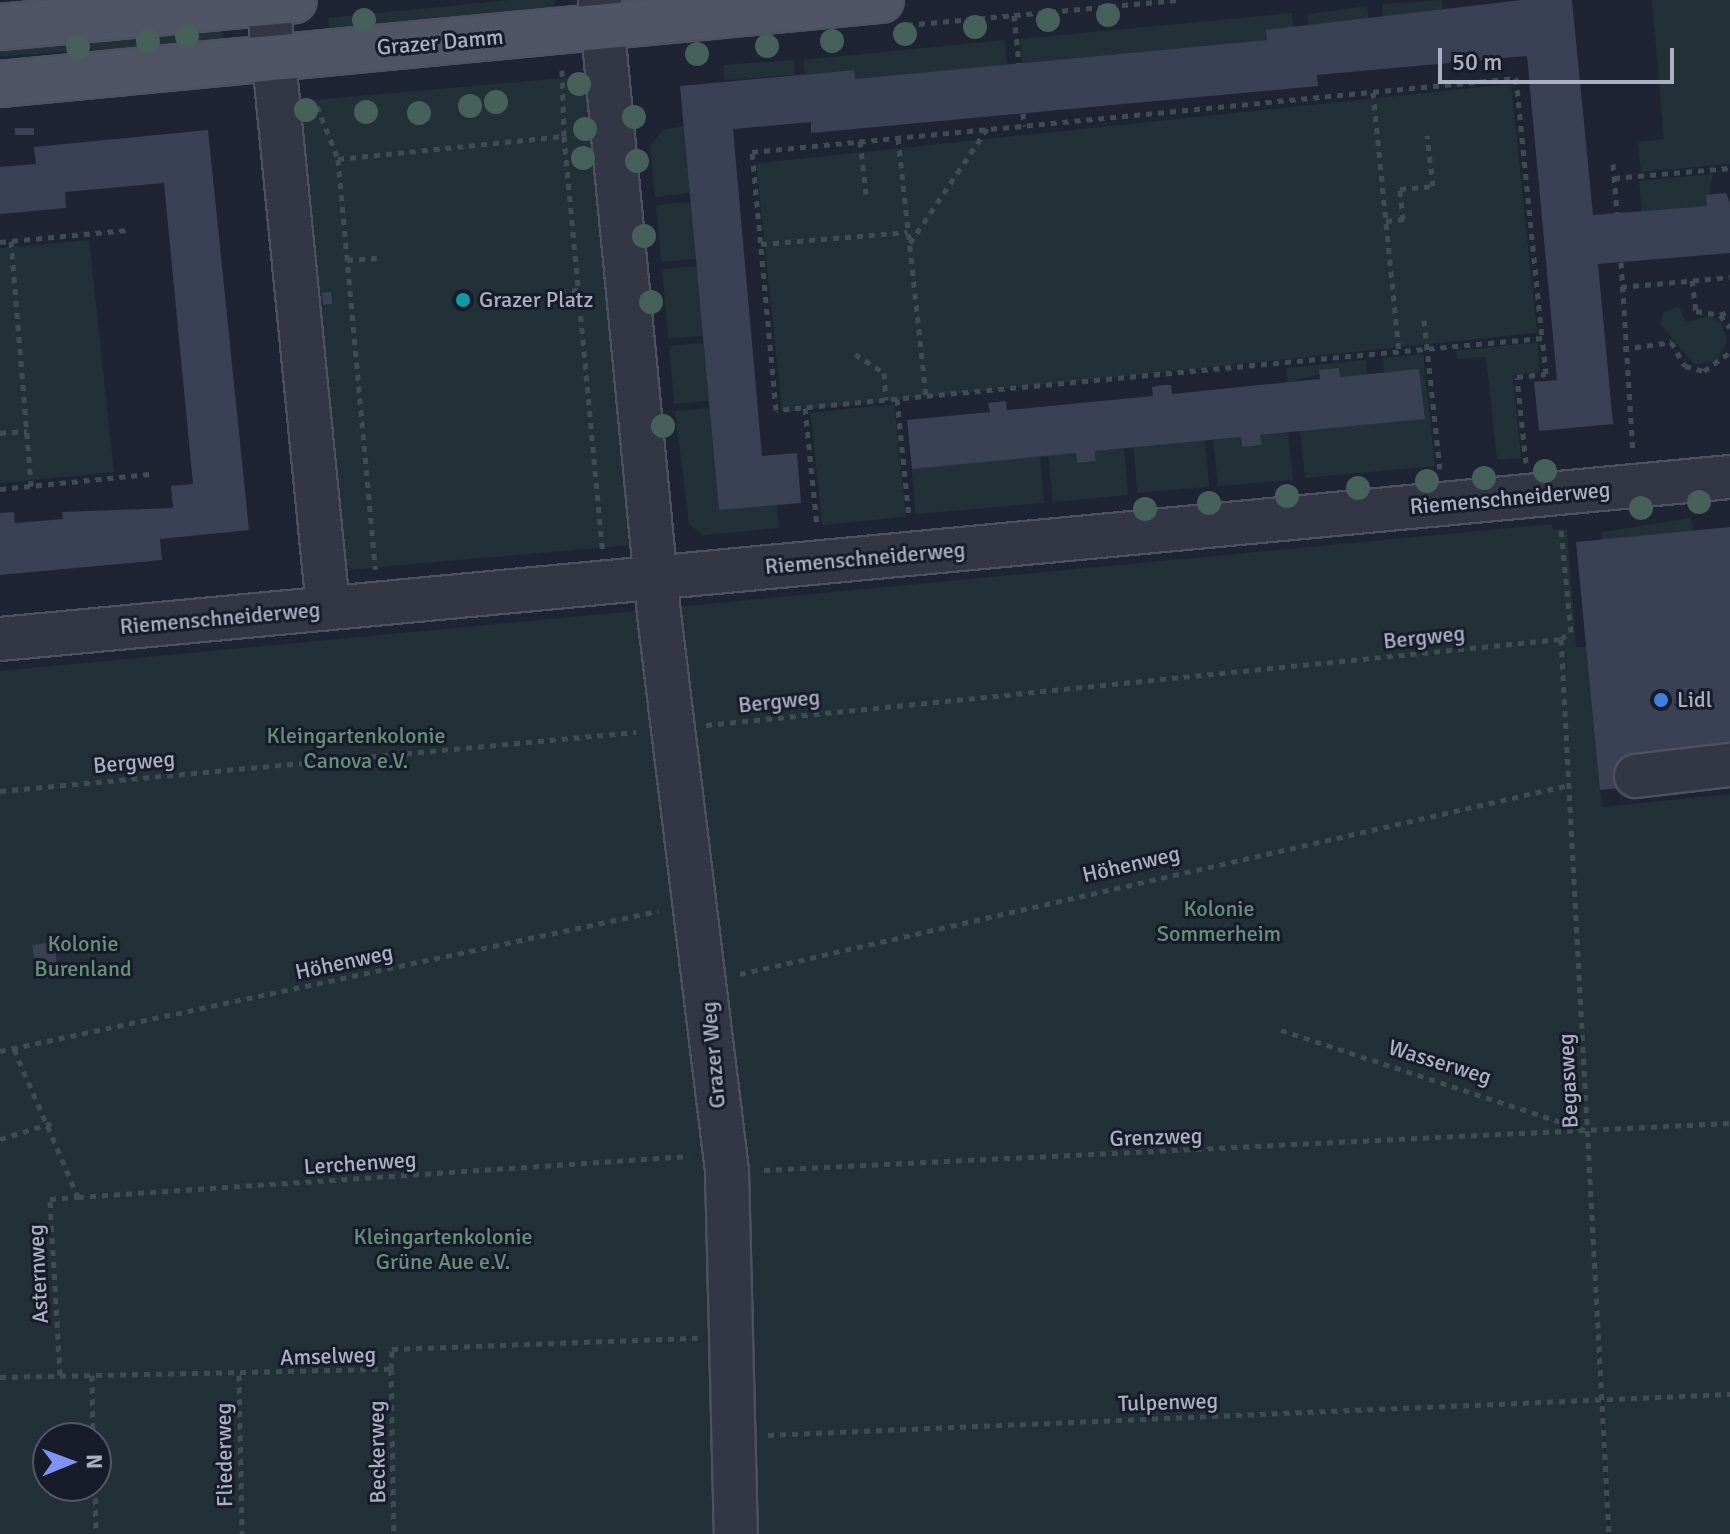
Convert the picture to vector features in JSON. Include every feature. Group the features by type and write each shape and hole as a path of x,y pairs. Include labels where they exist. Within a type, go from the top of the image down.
{"main road":[{"path":"0,27 277,1"},
{"name":"Grazer Damm","path":"0,84 273,57 601,13 884,14"}],"street":[{"path":"277,1 273,57 328,608"},
{"path":"601,13 655,578"},
{"name":"Riemenschneiderweg","path":"0,639 1730,477"},
{"name":"Grazer Weg","path":"655,578 707,982 724,1162 736,1436 736,1534"},
{"path":"1636,776 1730,765"}],"path":[{"path":"884,14 1014,15 1177,0"},
{"path":"1014,15 1019,64"},
{"path":"562,70 564,136 602,555"},
{"path":"1525,456 1517,377 1546,374 1516,78 752,152 776,410 1542,338"},
{"path":"1373,92 1399,351"},
{"path":"312,94 338,159 376,576"},
{"path":"1023,113 1024,126"},
{"path":"909,244 987,129"},
{"path":"1386,221 1405,220 1400,189 1433,186 1427,135"},
{"path":"338,159 564,136"},
{"path":"898,138 926,396"},
{"path":"860,141 866,194"},
{"path":"1613,164 1617,213"},
{"path":"1614,178 1730,168"},
{"path":"0,242 127,230"},
{"path":"761,244 908,232"},
{"path":"11,241 31,486"},
{"path":"347,260 377,258"},
{"path":"1621,262 1623,349 1632,447"},
{"path":"1621,287 1730,277"},
{"path":"1692,280 1696,311 1720,315 1730,311"},
{"path":"548,293 578,290"},
{"path":"1720,315 1730,328"},
{"path":"1424,320 1440,474"},
{"path":"1623,349 1679,340"},
{"path":"1671,342 1691,370 1716,369 1730,352"},
{"path":"855,354 884,373 886,400"},
{"path":"897,399 910,522"},
{"path":"805,408 818,531"},
{"path":"0,433 27,431"},
{"path":"0,489 149,474"},
{"path":"1561,639 1571,632 1562,537"},
{"name":"Bergweg","path":"0,791 673,728 1561,639"},
{"name":"Begasweg","path":"1561,639 1565,786 1609,1534"},
{"name":"Höhenweg","path":"707,982 1109,885 1565,786"},
{"name":"Höhenweg","path":"0,1051 695,903"},
{"name":"Wasserweg","path":"1281,1030 1587,1130"},
{"path":"14,1049 52,1123 78,1197"},
{"path":"0,1139 52,1123"},
{"name":"Grenzweg","path":"724,1162 1730,1123"},
{"name":"Lerchenweg","path":"78,1197 724,1162"},
{"name":"Asternweg","path":"60,1375 50,1199 78,1197"},
{"name":"Amselweg","path":"0,1377 239,1375 391,1369 392,1349 732,1336"},
{"name":"Beckerweg","path":"391,1369 394,1534"},
{"path":"92,1375 93,1422"},
{"name":"Fliederweg","path":"239,1375 242,1534"},
{"name":"Tulpenweg","path":"736,1436 1730,1394"},
{"path":"95,1502 96,1534"}],"green space":[{"path":"509,0 554,0 554,9 329,30 328,18"},
{"path":"1442,0 1443,13 1383,17 1382,4"},
{"path":"1652,0 1730,0 1730,164 1641,172 1638,142 1664,139"},
{"path":"1367,6 1369,20 1310,28 1308,14"},
{"path":"1292,13 1294,27 1266,30 1267,40 1022,63 1020,39"},
{"path":"222,27 223,41 1,57 0,43"},
{"path":"1005,40 1007,65 855,79 853,70 805,74 803,60"},
{"path":"794,60 795,75 724,80 723,65"},
{"name":"Grazer Platz","path":"588,76 629,545 340,570 299,101"},
{"path":"1511,84 1537,333 782,412 756,163"},
{"path":"684,126 690,193 655,197 650,146 663,130"},
{"path":"1713,174 1707,206 1642,211 1639,181"},
{"path":"691,202 696,259 661,262 656,205"},
{"path":"89,240 114,472 0,483 0,248"},
{"path":"697,266 703,336 668,339 662,269"},
{"path":"1679,307 1686,322 1709,316 1721,322 1727,341 1717,361 1694,364 1661,325 1663,312"},
{"path":"1537,342 1540,372 1513,375 1521,458 1497,460 1486,357 1457,359 1456,351"},
{"path":"704,343 709,401 674,404 669,346"},
{"path":"1423,354 1435,466 1305,478 1300,431 1424,419 1419,370 1384,373 1383,358"},
{"path":"1366,360 1367,374 1340,377 1339,368 1287,383 1286,368"},
{"path":"894,404 906,516 822,525 810,413"},
{"path":"710,408 719,510 777,505 779,528 703,535 689,524 675,411"},
{"path":"1288,433 1293,480 1218,486 1213,440 1241,437 1242,447 1261,445 1260,435"},
{"path":"1205,440 1209,487 1137,493 1133,446"},
{"path":"1124,448 1128,495 1053,502 1048,455 1076,453 1077,463 1096,461 1095,451"},
{"path":"1040,456 1044,503 916,514 911,467"},
{"path":"1691,518 1693,531 1603,545 1601,532"},
{"path":"1552,524 1552,530 1567,529 1576,647 1587,647 1602,807 1730,794 1730,1534 1610,1534 1597,1304 1608,1534 0,1534 0,671"}],"building":[{"path":"1522,0 1572,0 1593,215 1707,206 1706,195 1726,193 1730,203 1730,253 1598,264 1613,424 1539,431 1534,382 1557,380 1527,56 1317,75 1318,86 811,133 811,122 733,129 762,456 797,453 801,503 719,510 680,86 854,70 855,79 1267,40 1266,30"},
{"path":"15,128 34,128 34,135 15,135"},
{"path":"208,130 249,530 160,539 162,560 0,575 0,513 14,512 15,523 63,519 62,512 173,508 171,486 193,484 164,183 65,192 66,208 0,214 0,167 36,164 34,147"},
{"path":"331,292 332,304 323,305 322,293"},
{"path":"1339,368 1340,377 1419,369 1425,419 1260,435 1262,445 1242,447 1241,437 1095,451 1096,461 1077,463 1076,453 912,469 907,420 990,412 988,403 1006,401 1007,410 1153,396 1152,387 1162,385 1171,385 1172,394 1320,379 1319,370"},
{"name":"Lidl","path":"1730,527 1730,754 1637,786 1600,790 1576,542"},
{"path":"54,942 59,977 37,980 32,945"}],"place":[{"name":"Grazer Platz","path":"463,300"},
{"name":"Lidl","path":"1661,700"}],"park label":[{"name":"Kleingartenkolonie Canova e.V.","path":"356,748"},
{"name":"Kolonie Sommerheim","path":"1219,920"},
{"name":"Kolonie Burenland","path":"83,956"},
{"name":"Kleingartenkolonie Grüne Aue e.V.","path":"443,1248"}]}
